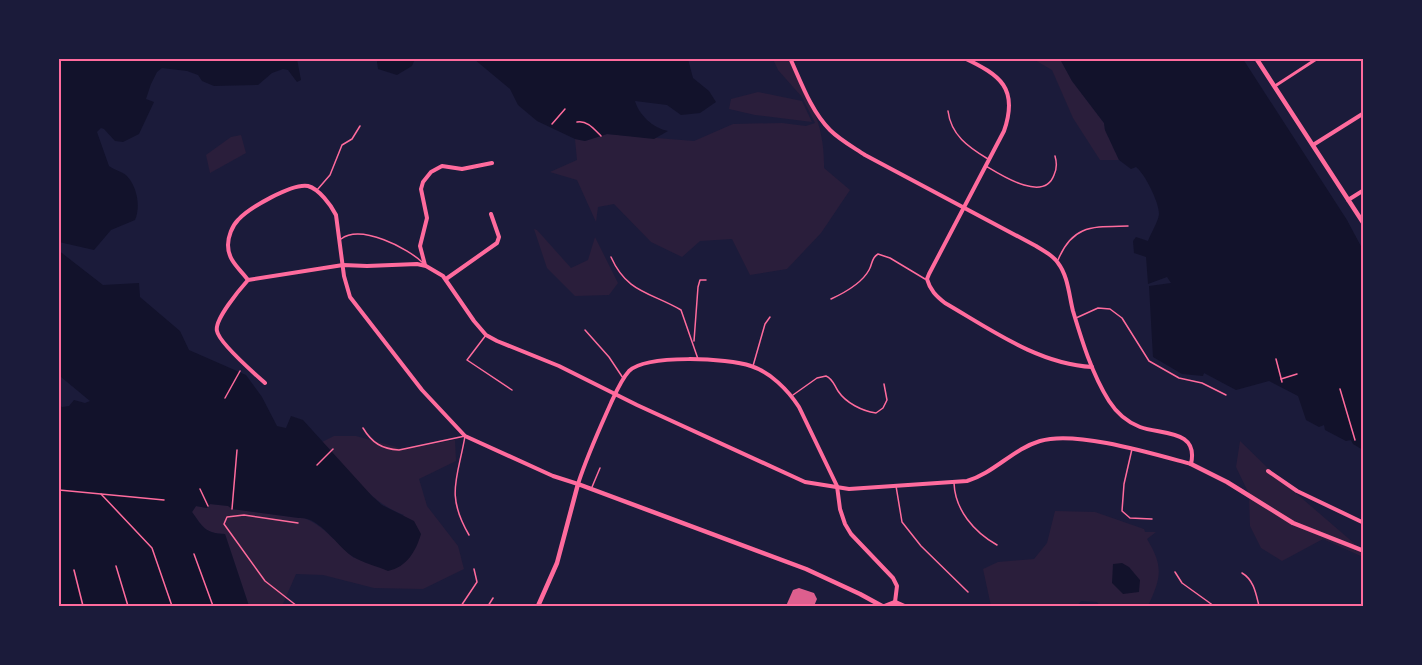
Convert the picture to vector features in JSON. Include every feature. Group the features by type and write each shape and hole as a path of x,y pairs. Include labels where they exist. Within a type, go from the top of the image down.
{"street":[{"path":"790,58 814,107 828,128 839,138 865,155 1036,246 1057,261 1066,279 1075,318 1092,367 1105,395 1116,410 1141,427 1180,436 1190,448 1191,464"},
{"path":"964,58 990,70 1004,87 1008,97 1009,117 1004,131 927,279 934,295 945,303 1025,349 1067,363 1092,367"},
{"path":"1256,58 1364,224"},
{"path":"1275,86 1318,58"},
{"path":"1313,146 1364,113"},
{"path":"426,266 420,246 427,218 421,189 426,178 442,166 462,169 492,163"},
{"path":"248,280 229,254 227,243 237,221 283,192 301,185 310,186 332,207 336,215 346,286 358,308 422,390 465,436 553,476 592,488 806,569 884,606 895,602 904,606"},
{"path":"1348,200 1364,190"},
{"path":"446,279 497,243 499,237 491,214"},
{"path":"265,383 223,342 216,330 231,300 248,280 343,265 417,264 435,270 446,279 466,311 486,335 559,366 637,405 812,484 849,489 954,482 977,478 1017,452 1039,441 1061,438 1086,440 1132,448 1191,464 1227,482 1293,523 1364,550"},
{"path":"538,606 557,563 578,484 592,443 623,379 634,367 648,362 699,360 732,362 753,367 775,380 792,396 820,447 837,486 840,509 845,524 851,534 893,578 897,586 895,602"},
{"path":"1268,471 1297,491 1364,523"}],"lane":[{"path":"948,111 951,126 959,138 988,160"},
{"path":"316,190 330,175 342,146 352,139 360,126"},
{"path":"985,165 1015,183 1031,186 1046,185 1054,177 1057,163 1055,156"},
{"path":"1057,261 1067,242 1078,233 1101,227 1128,226"},
{"path":"340,241 353,233 370,236 407,250 426,266"},
{"path":"831,299 850,288 864,276 869,271 873,258 878,254 890,258 927,279"},
{"path":"611,257 622,277 633,287 681,310 699,360"},
{"path":"694,345 698,286 700,280 705,280"},
{"path":"1075,318 1098,308 1110,309 1122,318 1149,361 1184,380 1202,383 1226,395"},
{"path":"753,367 765,324 770,317"},
{"path":"585,330 609,357 623,379"},
{"path":"486,335 467,360 512,390"},
{"path":"792,396 817,378 826,376 831,378 846,399 863,409 876,413 883,408 888,399 884,384"},
{"path":"363,428 373,442 389,449 399,450 465,436 455,482 454,501 468,535"},
{"path":"1132,448 1124,484 1122,511 1130,518 1152,519"},
{"path":"592,488 600,468"},
{"path":"954,482 956,500 968,522 997,545"},
{"path":"896,485 902,522 921,546 968,592"},
{"path":"297,606 265,581 224,524 226,517 244,515 298,523"},
{"path":"461,606 477,582 474,569"},
{"path":"1176,572 1182,583 1214,606"},
{"path":"1242,573 1249,577 1259,606"},
{"path":"488,606 493,598"}],"path":[{"path":"552,124 565,109"},
{"path":"577,122 582,121 588,124 601,136"},
{"path":"1276,359 1282,382"},
{"path":"225,398 240,372"},
{"path":"1281,379 1297,374"},
{"path":"1340,389 1355,440"},
{"path":"317,465 333,449"},
{"path":"232,509 237,450"},
{"path":"200,489 208,506"},
{"path":"59,490 164,500"},
{"path":"101,494 152,548 172,606"},
{"path":"194,554 213,606"},
{"path":"116,566 128,606"},
{"path":"74,570 83,606"}],"shaded area":[{"path":"59,58 297,59 301,80 297,82 288,70 283,69 272,73 258,85 214,86 202,81 198,75 187,71 162,68 157,72 146,99 154,102 139,134 123,142 115,141 104,129 101,128 97,132 109,166 126,175 133,185 138,209 135,220 111,230 94,250 59,242"},
{"path":"378,59 415,59 412,66 397,75 378,69"},
{"path":"474,59 688,59 693,78 709,91 716,102 700,113 681,115 667,105 635,101 647,120 668,131 654,139 607,134 585,141 575,139 537,121 518,105 510,89"},
{"path":"773,59 793,59 819,124 824,152 824,168 850,190 821,233 787,269 750,275 732,239 700,241 682,257 651,242 614,204 598,207 596,222 577,180 550,172 577,160 575,139 585,141 607,134 694,141 733,124 782,123 806,126 815,123 802,97 778,70"},
{"path":"1033,59 1060,59 1072,81 1104,123 1119,160 1100,160 1073,118 1052,70"},
{"path":"1060,59 1243,59 1347,220 1363,250 1363,450 1351,440 1346,441 1325,430 1324,425 1319,427 1306,420 1298,396 1269,381 1236,390 1204,373 1203,376 1182,374 1153,357 1149,286 1171,283 1167,277 1148,284 1146,257 1134,253 1133,241 1136,237 1148,241 1159,214 1157,203 1140,171 1136,167 1131,169 1119,160 1104,123 1072,81"},
{"path":"758,92 802,101 812,122 755,115 729,109 731,99"},
{"path":"241,135 246,153 210,173 206,155 231,137"},
{"path":"534,229 571,268 588,260 595,237 618,283 609,295 575,296 547,268"},
{"path":"58,250 103,285 139,283 140,297 180,331 189,350 246,375 262,397 277,426 286,428 291,416 303,420 372,496 382,505 414,521 421,534 410,557 400,566 388,571 352,556 320,526 306,519 210,504 207,508 196,506 192,512 208,531 225,534 249,606 59,606 59,405 69,406 74,400 85,403 90,401 61,377 59,379"},
{"path":"334,436 356,436 404,449 455,440 456,461 419,479 427,506 458,546 464,569 423,589 374,588 323,575 296,574 282,606 249,606 225,534 208,531 192,512 196,506 207,508 210,504 229,506 232,509 305,519 320,527 354,558 404,515 369,493 322,442"},
{"path":"1240,441 1276,476 1363,551 1363,557 1323,539 1282,561 1261,548 1250,526 1249,494 1236,467"},
{"path":"1055,511 1095,512 1144,529 1145,532 1156,532 1147,539 1156,557 1159,572 1156,588 1148,606 1100,606 1097,602 1081,601 1077,606 991,606 983,569 998,562 1034,559 1047,543"},
{"path":"1122,563 1129,567 1140,580 1139,592 1123,594 1112,583 1113,564"}],"building":[{"path":"799,588 814,593 817,599 814,606 786,606 793,590"}]}
